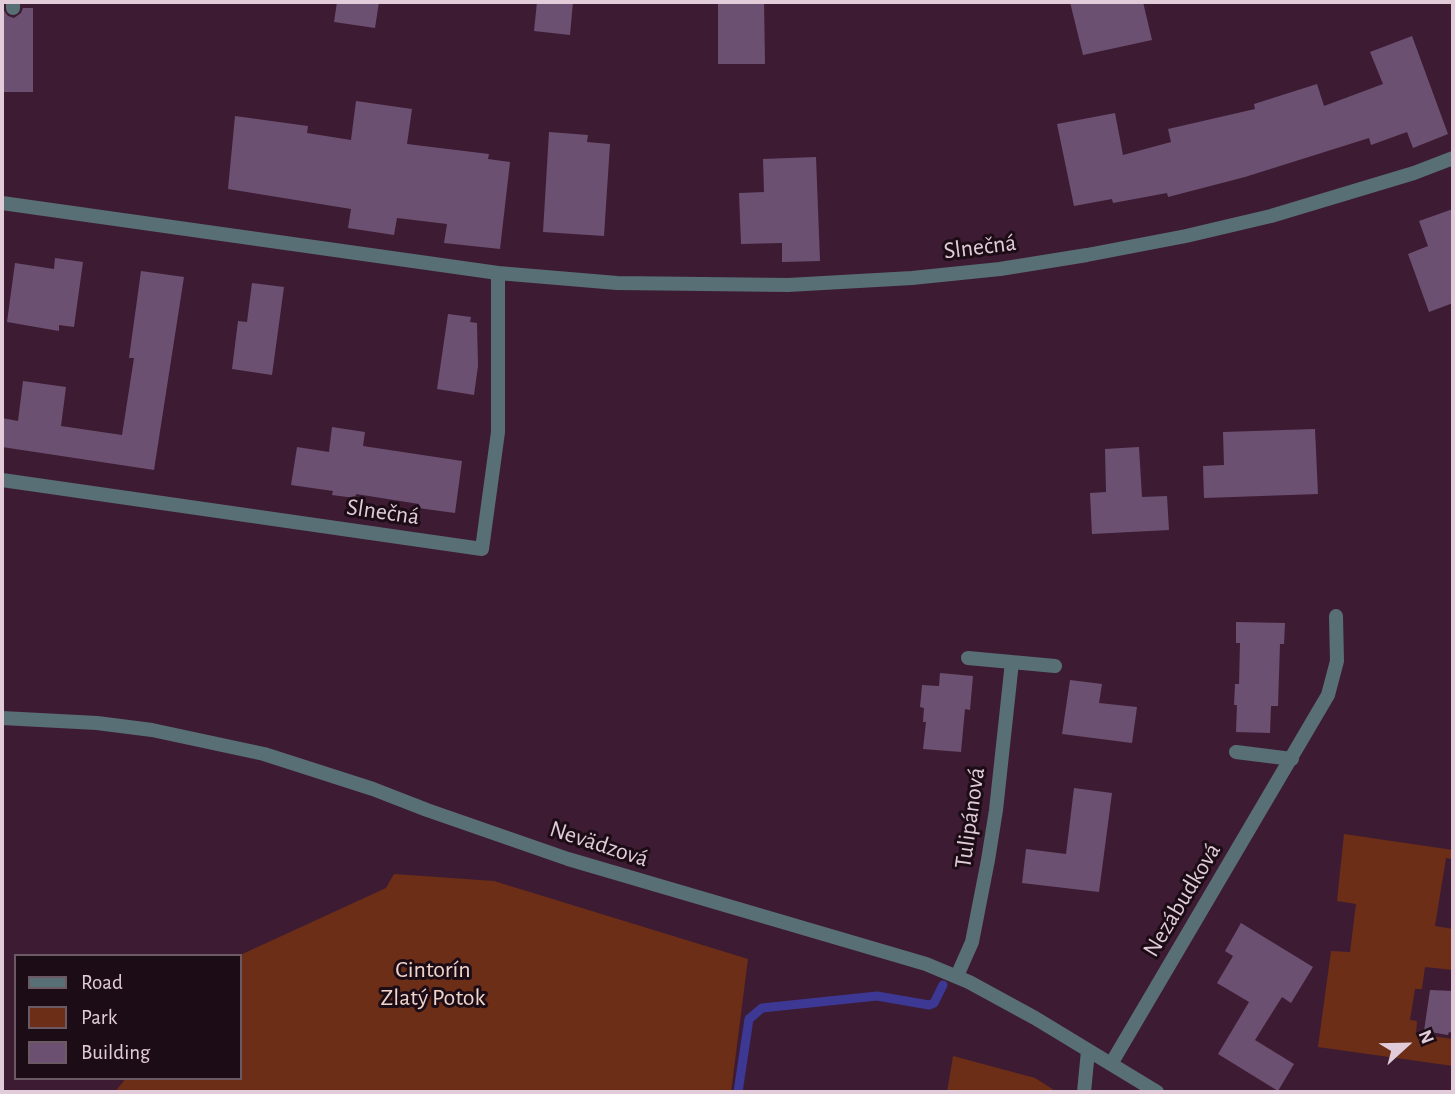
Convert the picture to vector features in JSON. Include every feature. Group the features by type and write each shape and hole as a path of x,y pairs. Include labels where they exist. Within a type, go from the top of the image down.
{"street":[{"name":"Slnečná","path":"2,203 498,273 617,283 788,285 912,278 1000,269 1173,239 1349,194 1453,158"},
{"name":"Slnečná","path":"2,480 482,549 498,432 498,273"},
{"name":"Nezábudková","path":"1111,1064 1328,695 1337,661 1336,616"},
{"path":"968,658 1055,666"},
{"name":"Tulipánová","path":"957,976 972,942 988,860 1012,662"},
{"name":"Nevädzová","path":"2,718 97,723 152,730 264,754 373,789 568,859 881,950 957,976 1035,1018 1157,1092"},
{"path":"1236,752 1292,759"},
{"path":"1084,1092 1088,1051"}],"green space":[{"path":"1344,834 1453,850 1453,859 1446,858 1435,926 1453,929 1453,970 1425,967 1422,989 1415,989 1410,1020 1417,1021 1416,1034 1453,1039 1453,1066 1318,1047 1331,951 1350,952 1356,904 1337,901"},
{"name":"Cintorín Zlatý Potok","path":"394,874 494,881 748,959 731,1092 115,1092 124,1080 242,1080 242,954 386,888"},
{"path":"953,1056 1035,1078 1057,1092 947,1092"}],"building":[{"path":"337,2 379,2 375,28 334,22"},
{"path":"537,2 573,2 570,35 534,31"},
{"path":"718,2 764,2 765,64 718,64"},
{"path":"1070,2 1143,2 1152,40 1083,55"},
{"path":"2,8 8,16 14,18 23,8 33,8 33,92 2,92"},
{"path":"1412,36 1448,134 1413,148 1407,132 1371,145 1369,138 1245,177 1168,197 1167,193 1113,203 1112,199 1074,206 1057,124 1115,113 1123,155 1171,142 1168,129 1255,109 1254,104 1317,84 1324,106 1383,84 1370,52"},
{"path":"356,101 412,109 407,144 489,154 488,159 510,162 500,249 444,243 447,224 397,218 394,235 348,228 351,209 228,189 235,116 308,126 307,133 351,140"},
{"path":"549,132 588,135 587,142 610,144 604,236 543,232"},
{"path":"816,157 820,261 782,262 782,243 741,244 739,193 764,192 763,159"},
{"path":"1453,209 1453,303 1429,312 1408,254 1428,246 1419,221"},
{"path":"55,258 83,262 74,327 59,325 59,331 7,322 15,263 54,269"},
{"path":"141,271 184,277 154,470 2,447 2,418 18,421 23,381 66,387 61,426 122,435 134,358 129,358"},
{"path":"252,283 284,287 272,375 232,369 238,321 247,322"},
{"path":"448,314 471,317 470,322 477,323 478,366 474,395 437,389"},
{"path":"332,427 365,432 363,446 462,461 455,513 356,494 355,498 332,495 333,491 291,485 297,447 329,452"},
{"path":"1315,429 1318,494 1204,498 1203,466 1224,465 1223,432"},
{"path":"1139,447 1142,497 1167,496 1169,530 1092,534 1090,493 1106,492 1105,449"},
{"path":"1236,622 1285,623 1284,644 1280,644 1278,706 1271,706 1270,733 1236,732 1237,705 1234,705 1235,684 1239,684 1240,643 1236,643"},
{"path":"940,673 973,676 970,710 965,709 961,752 923,749 926,722 923,722 924,708 920,707 922,685 939,686"},
{"path":"1070,680 1102,684 1099,703 1137,707 1132,743 1062,734"},
{"path":"1074,788 1112,793 1099,892 1022,883 1026,849 1066,854"},
{"path":"1241,923 1313,967 1291,1003 1282,997 1255,1040 1294,1064 1278,1091 1218,1054 1249,1002 1217,983 1233,956 1225,951"},
{"path":"1430,990 1453,991 1453,1033 1449,1032 1448,1035 1424,1031"}],"waterway":[{"path":"738,1092 749,1019 762,1008 877,996 929,1005 934,1003 943,985"}]}
